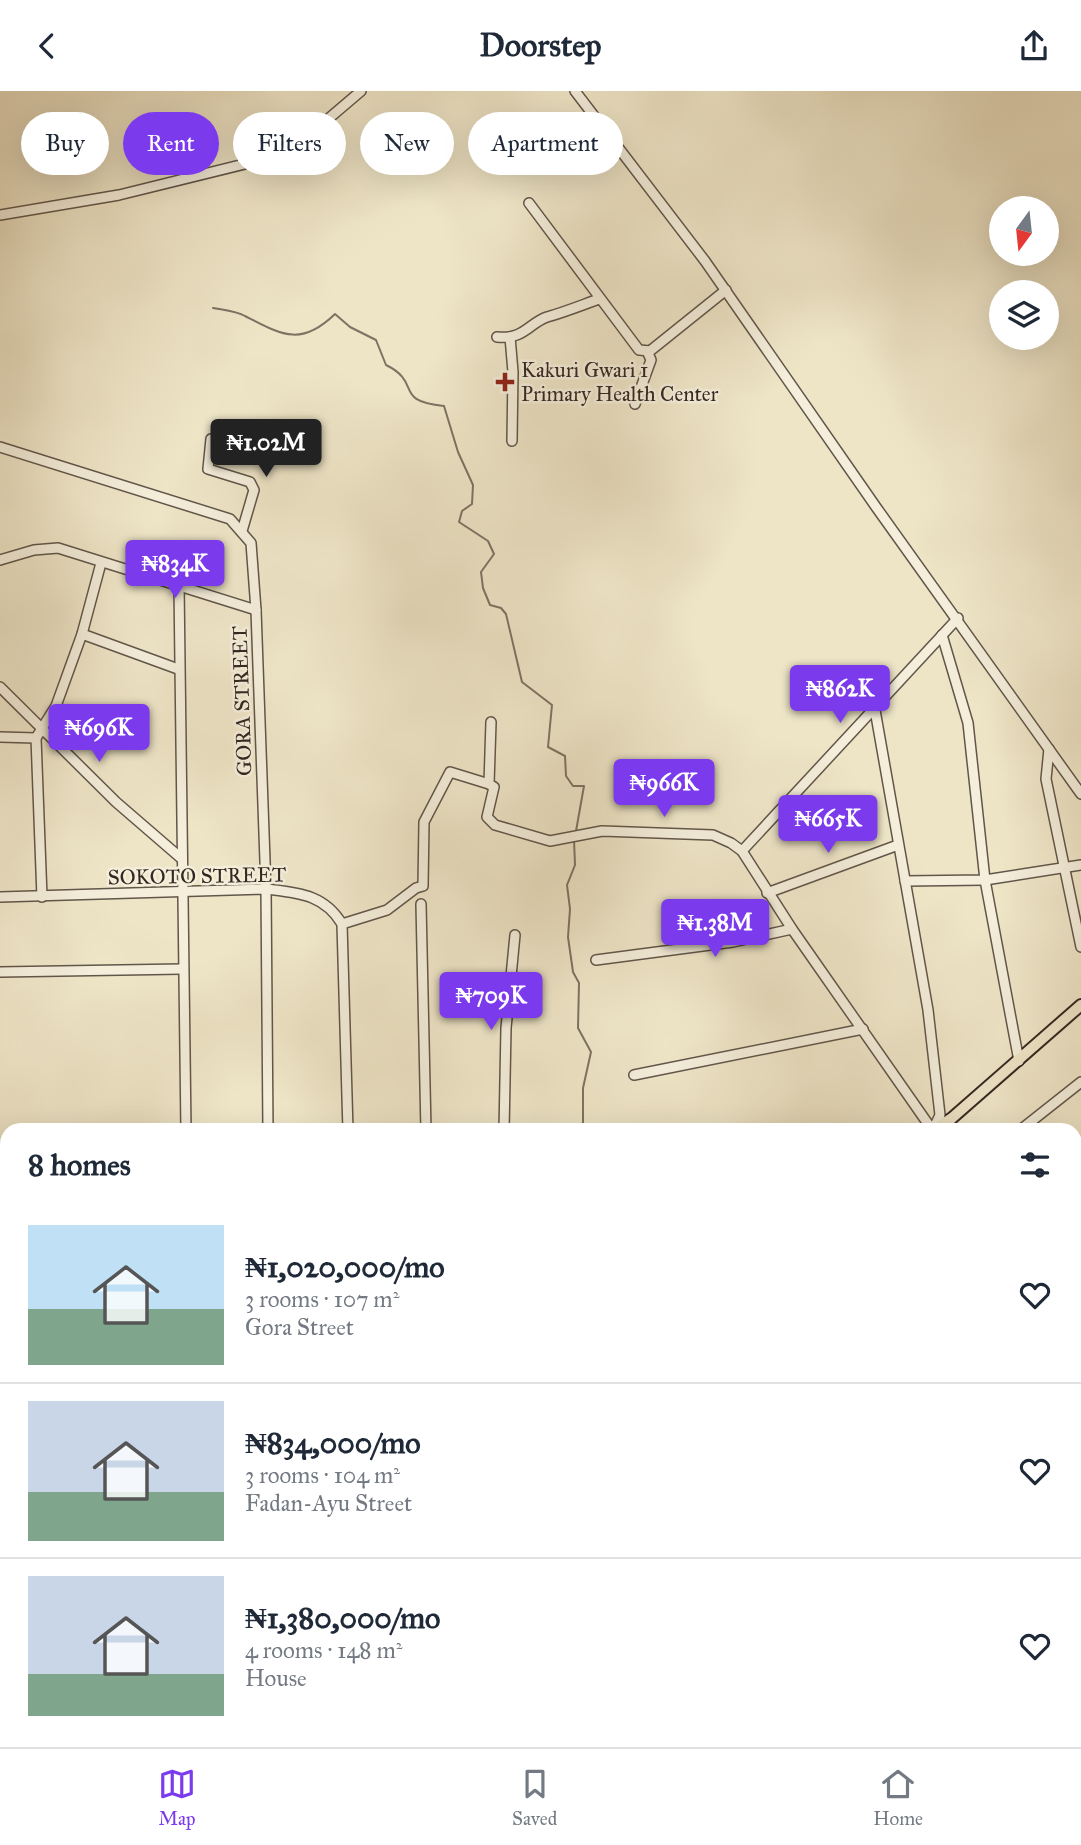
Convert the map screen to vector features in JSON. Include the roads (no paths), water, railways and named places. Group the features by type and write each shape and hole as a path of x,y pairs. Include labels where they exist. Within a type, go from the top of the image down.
{"main road":[{"path":"943,1123 1019,1061 1081,1005"}],"street":[{"path":"0,215 120,195 260,161 294,148 361,91"},
{"path":"575,91 726,290 876,507 1081,793"},
{"path":"529,203 639,350 647,351 652,357 635,404"},
{"path":"647,351 726,290"},
{"path":"497,337 510,337 527,331 545,318 599,299"},
{"path":"510,337 513,372 512,441"},
{"path":"0,447 230,519 242,530 254,490 250,482 208,469 211,439"},
{"name":"GORA STREET","path":"242,530 251,543 256,610 266,889 268,1123"},
{"path":"0,560 34,550 58,548 256,610"},
{"path":"0,737 36,738 44,730 56,706 82,634 101,563"},
{"path":"178,586 186,1123"},
{"path":"742,851 958,618"},
{"path":"82,634 178,669"},
{"path":"942,635 968,723 985,880 1019,1061"},
{"path":"0,687 116,803 182,859"},
{"path":"875,710 928,1010 940,1115 936,1123"},
{"path":"489,784 491,722"},
{"path":"36,738 42,897"},
{"path":"1049,748 1046,779 1081,947"},
{"path":"348,1123 342,924 387,911 416,888 423,886 424,822 450,772 494,787 487,817 490,822 550,841 601,831 713,835 742,851 767,893 928,1123"},
{"path":"767,893 898,845"},
{"path":"905,881 985,880 1081,865"},
{"name":"SOKOTO STREET","path":"0,897 266,889 308,894 333,909 342,924"},
{"path":"421,904 426,1123"},
{"path":"596,960 733,942 792,929"},
{"path":"504,1123 506,1028 514,935"},
{"path":"0,972 182,969"},
{"path":"634,1075 863,1029"},
{"path":"1029,1123 1081,1082"}],"waterway":[{"path":"213,308 238,313 270,328 291,334 312,331 335,314 350,327 376,340 386,365 403,378 413,396 428,404 444,406 458,452 473,485 472,504 462,511 459,522 488,541 494,554 481,572 483,588 490,605 501,608 506,614 522,682 552,705 548,747 565,756 566,776 573,786 584,786 576,831"},
{"path":"574,840 575,865 567,885 570,909 568,937 573,972 579,983 578,1028 591,1052 583,1088 583,1123"}],"place":[{"name":"Kakuri Gwari 1 Primary Health Center","path":"505,382"}]}
